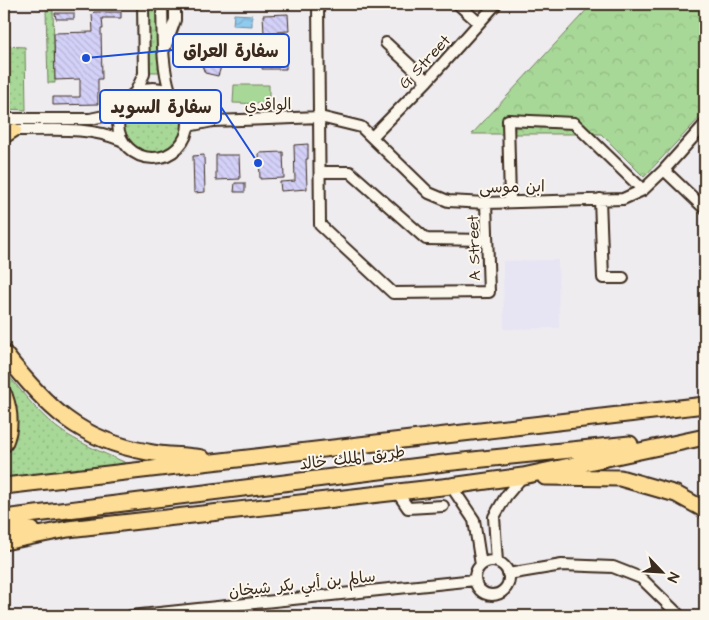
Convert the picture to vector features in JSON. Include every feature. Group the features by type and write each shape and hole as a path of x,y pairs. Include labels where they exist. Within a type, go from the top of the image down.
{"highway":[{"path":"4,353 21,375 54,410 97,438 121,447 150,453 186,455 218,462"},
{"path":"4,395 8,404 10,423 4,444"},
{"name":"طريق الملك خالد","path":"4,486 705,405"},
{"path":"4,542 68,529 451,486 523,476 705,436"},
{"name":"طريق الملك خالد","path":"4,518 444,463 705,436"},
{"path":"523,476 620,478 676,494 705,510"},
{"path":"4,530 68,529"}],"main road":[{"path":"4,137 10,130"}],"street":[{"path":"143,4 144,74 136,91 126,100 119,111 117,126 122,140 128,149 148,158 160,158 170,154 179,147 185,137 188,121 181,102 170,91 165,77 162,4"},
{"path":"163,54 175,20 175,4"},
{"path":"318,4 320,172 350,172 426,239 487,240"},
{"path":"458,4 479,23"},
{"name":"G Street","path":"372,137 427,81 496,4"},
{"path":"386,43 427,81"},
{"path":"136,91 147,88 159,88 170,91"},
{"path":"4,119 90,118 119,111"},
{"name":"الواقدي","path":"188,121 320,117"},
{"name":"ابن موسى","path":"320,117 361,127 429,193 448,201 486,203 623,199 642,190 664,170 705,124"},
{"path":"510,201 508,120 574,122 642,190"},
{"path":"10,130 86,130 105,133 122,140"},
{"path":"664,170 705,209"},
{"name":"A Street","path":"320,172 320,225 393,293 489,292 486,203"},
{"path":"600,199 603,278 623,278"},
{"path":"497,562 494,517 506,496 523,476"},
{"path":"451,486 474,520 481,565"},
{"path":"397,492 408,508 443,506"},
{"path":"492,561 497,562 502,564 509,579 504,590 495,595 489,595 479,590 475,574 481,565 492,561"},
{"path":"508,574 562,565 613,567 641,578 680,616"},
{"name":"سالم بن أبي بكر شيخان","path":"132,616 475,580"}],"shaded area":[{"path":"558,260 559,328 504,329 503,261"}],"green space":[{"path":"44,4 126,4 126,7 44,8"},
{"path":"146,4 159,4 161,72 148,72"},
{"path":"592,4 705,4 705,112 644,177 601,134 472,134"},
{"path":"53,10 55,83 48,83 46,11"},
{"path":"4,46 25,47 26,110 4,109"},
{"path":"234,85 269,85 269,104 233,103"},
{"path":"152,93 168,98 173,102 177,107 182,123 177,139 173,144 168,148 152,153 136,148 131,144 127,139 122,123 127,107 131,102 136,98"},
{"path":"4,370 33,405 57,428 97,450 129,464 4,479 4,457 12,441 15,401 4,380"}],"water":[{"path":"234,14 252,15 252,26 233,25"}],"building":[{"path":"94,12 121,12 121,18 102,18 102,79 98,79 98,104 53,105 53,97 80,97 80,79 55,80 54,33 93,32 92,14"},
{"path":"55,13 74,13 74,19 56,19"},
{"path":"288,14 289,31 264,33 263,15"},
{"path":"209,47 218,47 223,61 218,76 205,73 200,61"},
{"path":"262,49 286,50 286,69 262,69"},
{"path":"308,144 308,159 306,159 307,189 281,191 280,182 295,181 294,145"},
{"path":"283,152 284,178 260,179 259,153"},
{"path":"204,155 205,192 194,193 193,156"},
{"path":"216,155 239,155 240,179 216,180"},
{"path":"235,183 245,183 245,192 234,192"}],"place":[{"name":"سفارة العراق","path":"86,58"},
{"name":"سفارة السويد","path":"258,163"}]}
